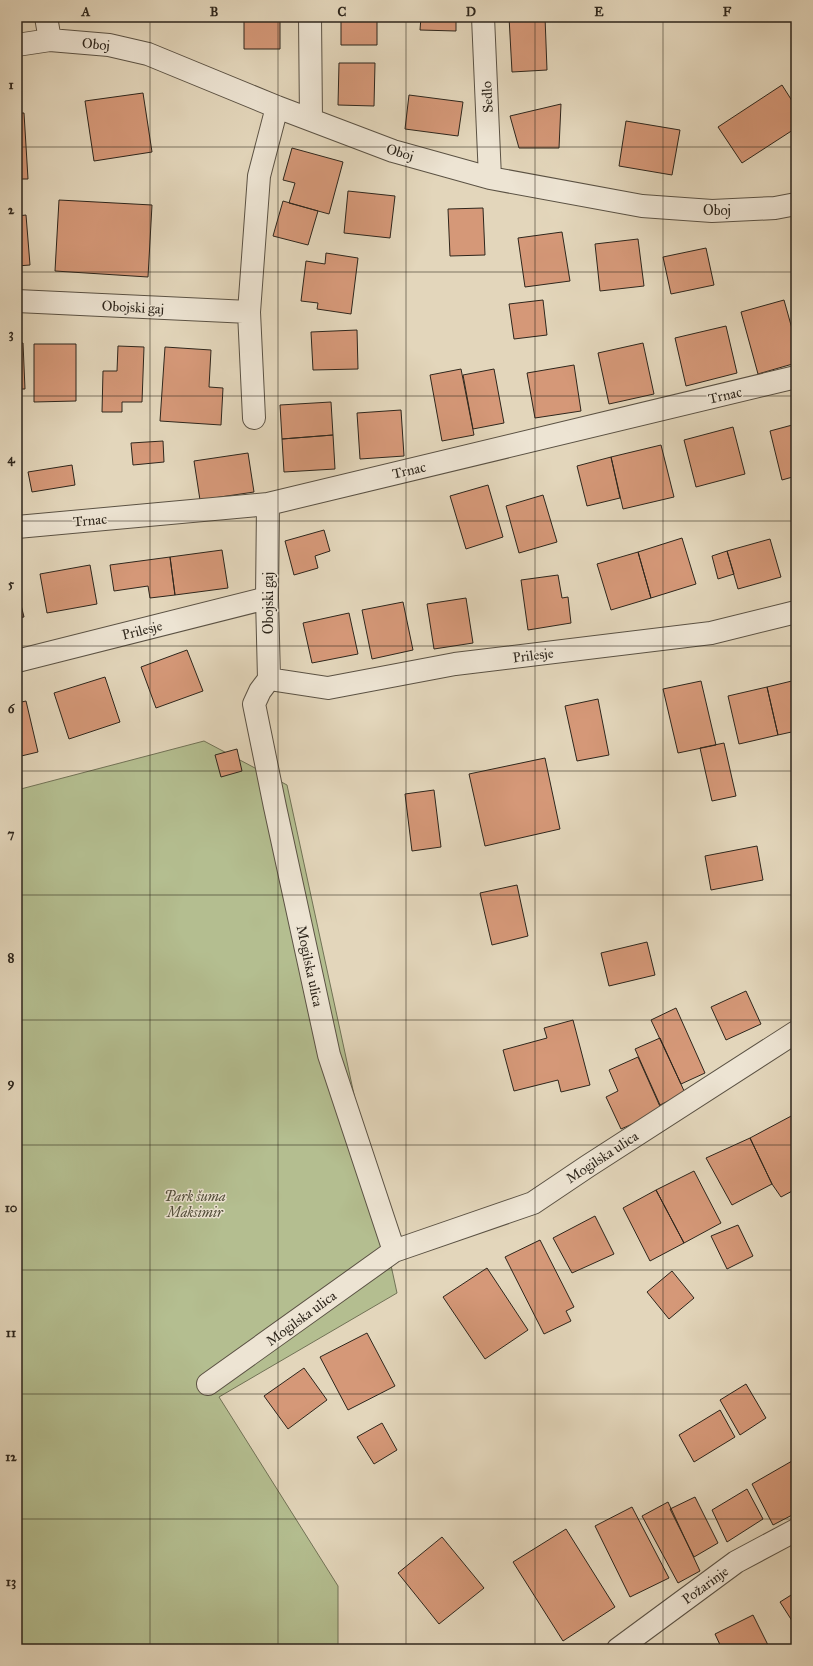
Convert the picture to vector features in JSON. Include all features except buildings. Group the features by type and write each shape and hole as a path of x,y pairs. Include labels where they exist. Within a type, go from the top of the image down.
{"street":[{"path":"46,17 50,40"},
{"path":"310,17 312,120"},
{"name":"Sedlo","path":"483,17 490,178"},
{"name":"Oboj","path":"17,45 50,40 109,45 148,54 277,107 393,151 490,178 642,206 712,211 775,208 796,204"},
{"path":"254,418 248,312 259,176 277,107"},
{"name":"Obojski gaj","path":"17,301 248,312"},
{"name":"Trnac","path":"17,527 268,504 796,378"},
{"name":"Obojski gaj","path":"268,504 267,598 269,679"},
{"name":"Prilesje","path":"17,662 267,598"},
{"name":"Prilesje","path":"269,679 328,688 455,664 711,633 796,612"},
{"name":"Mogilska ulica","path":"269,679 260,691 254,704 329,1055 394,1251"},
{"name":"Mogilska ulica","path":"208,1384 394,1251 533,1203 796,1032"},
{"name":"Požarinje","path":"618,1649 736,1562 796,1530"}],"green space":[{"name":"Park šuma Maksimir","path":"204,741 287,785 397,1293 219,1397 338,1586 338,1649 17,1649 17,790"}]}
